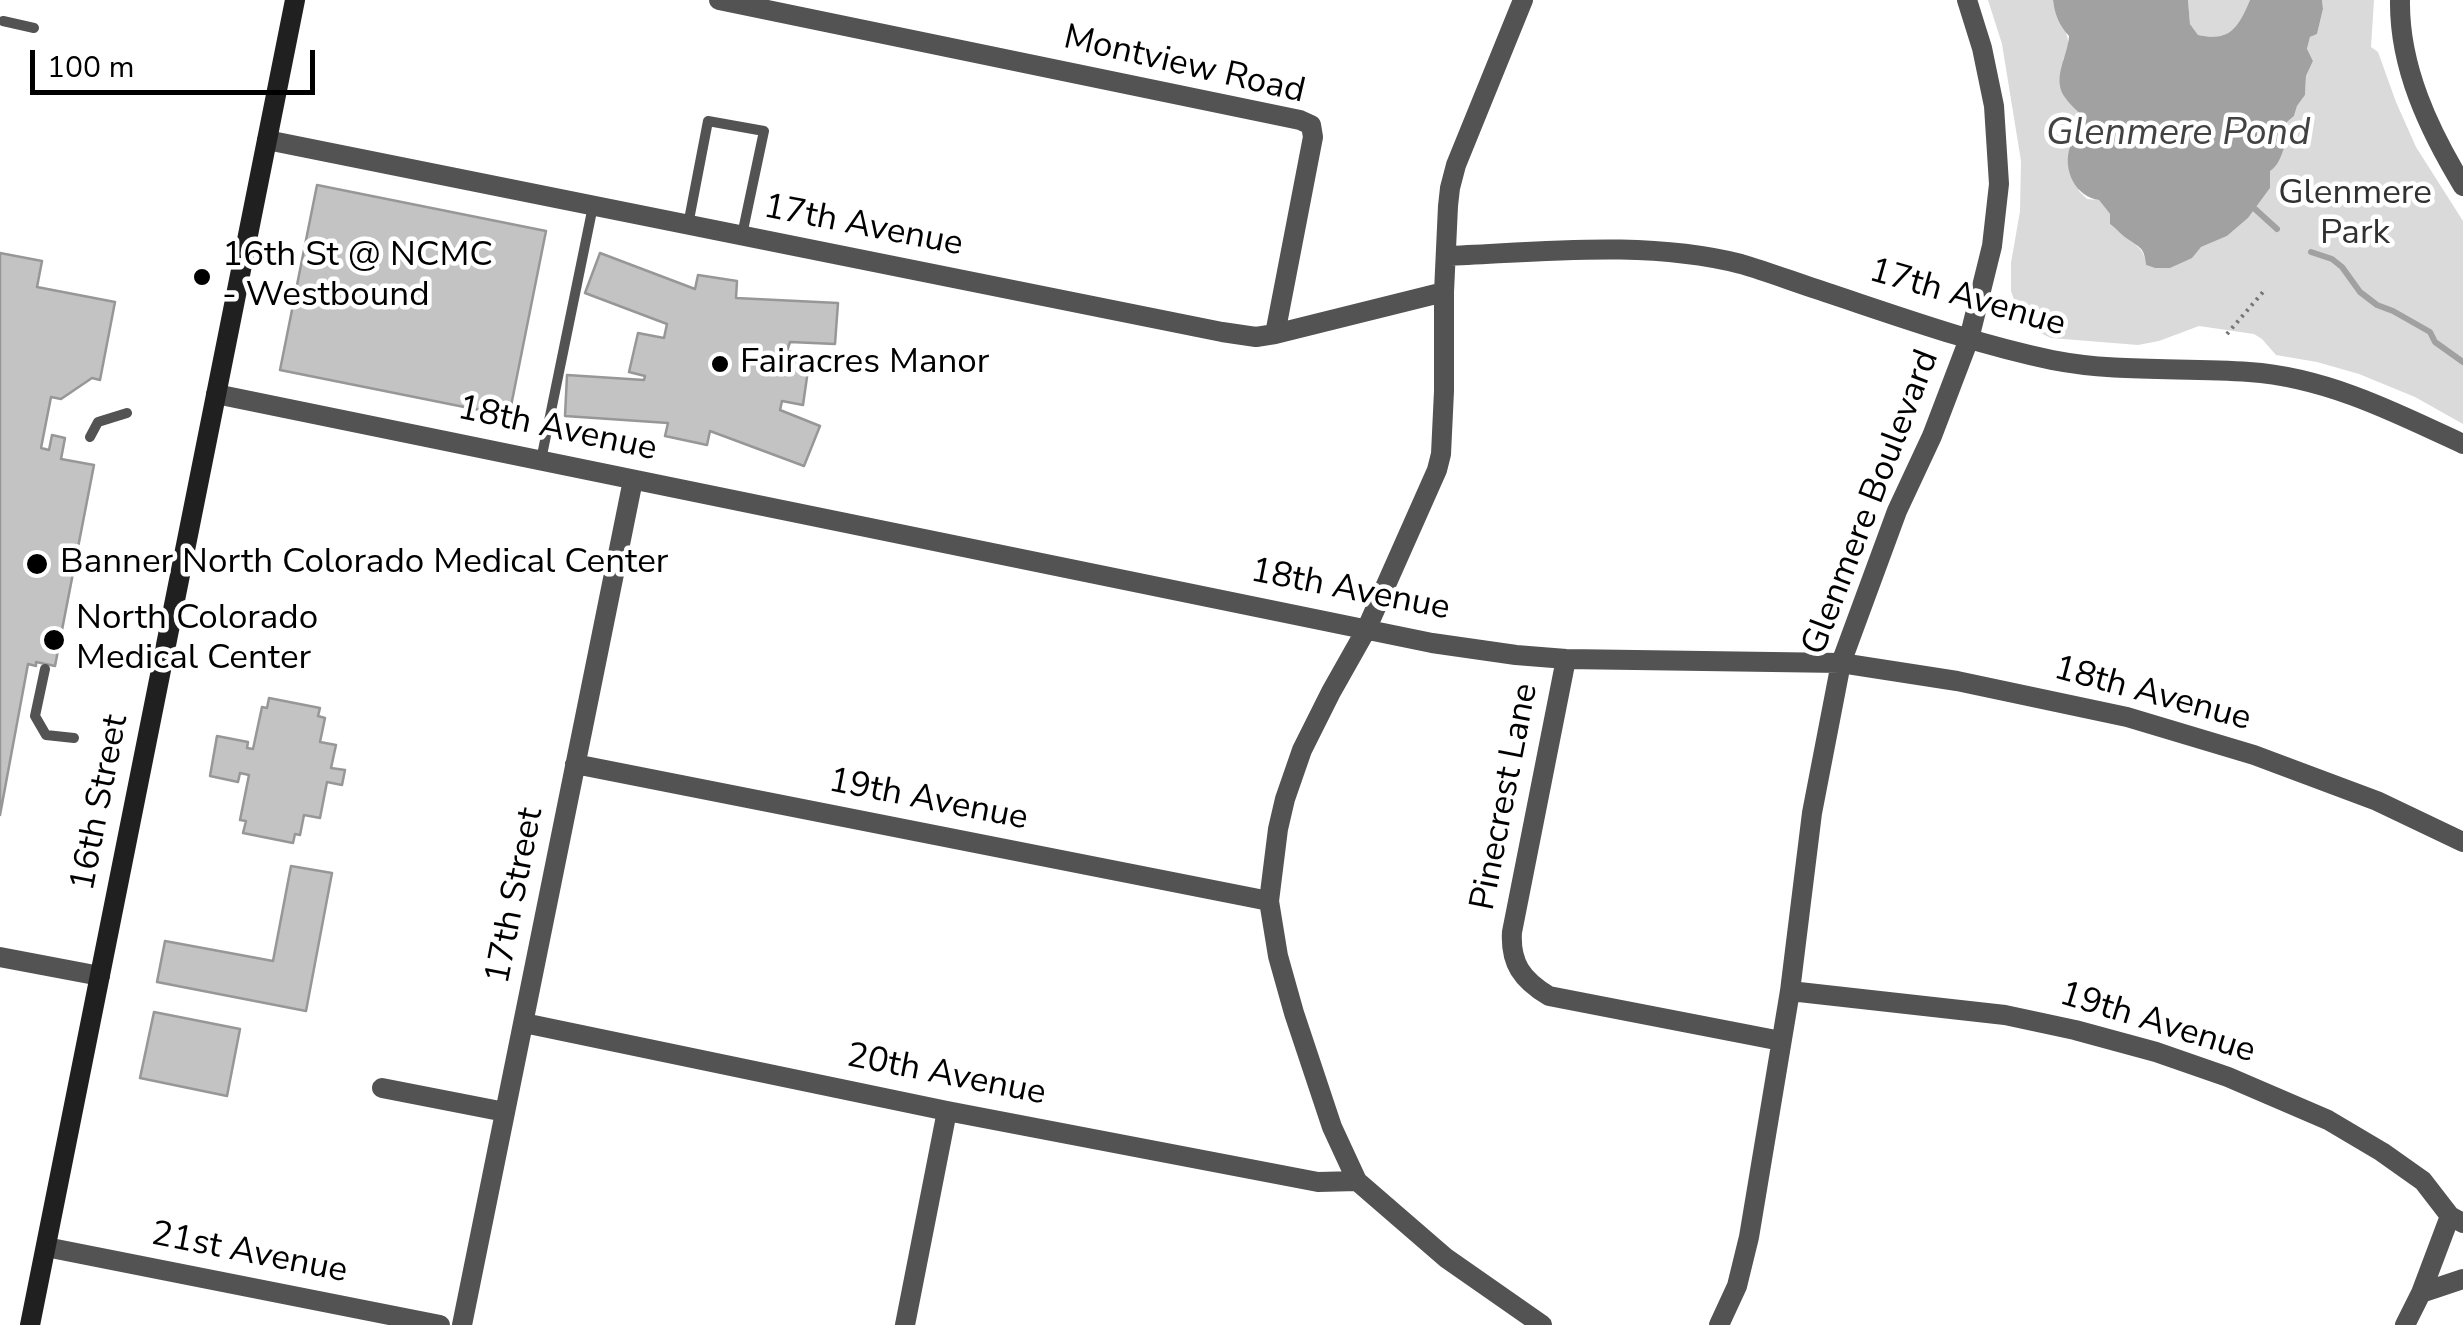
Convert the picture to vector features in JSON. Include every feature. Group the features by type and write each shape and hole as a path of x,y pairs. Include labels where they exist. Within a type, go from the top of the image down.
{"main road":[{"name":"16th Street","path":"30,1325 295,0"}],"street":[{"name":"Montview Road","path":"719,0 1300,120 1311,126 1313,137 1275,334"},
{"path":"1523,0 1450,188 1441,454 1366,630 1302,750 1278,829 1270,901 1278,956 1294,1013 1332,1126 1357,1181 1446,1258 1542,1325"},
{"name":"Glenmere Boulevard","path":"1719,1325 1743,1266 1790,991 1812,813 1841,663 1897,511 1970,339 1992,246 1999,184 1994,106 1967,0"},
{"path":"2400,0 2408,66 2421,107 2463,186"},
{"name":"17th Avenue","path":"267,140 1256,337 1444,292"},
{"name":"17th Avenue","path":"1446,256 1604,250 1678,254 1740,264 1970,339 2092,367 2251,372 2307,382 2388,408 2463,444"},
{"name":"18th Avenue","path":"216,394 1432,643 1566,659 1841,663 1957,681 2127,717 2254,754 2378,801 2463,842"},
{"name":"17th Street","path":"462,1325 633,480"},
{"name":"Pinecrest Lane","path":"1566,659 1512,932 1518,970 1549,996 1781,1041"},
{"name":"19th Avenue","path":"575,764 1270,901"},
{"path":"0,957 100,976"},
{"name":"19th Avenue","path":"1790,991 2005,1016 2075,1030 2174,1058 2260,1089 2328,1120 2423,1181 2456,1220"},
{"name":"20th Avenue","path":"524,1023 1318,1182 1357,1181"},
{"path":"382,1088 505,1112"},
{"path":"905,1325 947,1110"},
{"path":"2405,1325 2456,1220"},
{"name":"21st Avenue","path":"46,1247 440,1325"},
{"path":"2421,1293 2463,1278"}],"lane":[{"path":"3,20 34,28"},
{"path":"688,224 708,121 764,131 742,236"},
{"path":"542,460 593,205"},
{"path":"90,437 98,422 127,412"},
{"path":"45,669 35,716 46,735 74,738"}],"path":[{"path":"2228,334 2263,292"}],"green space":[{"name":"Glenmere Park","path":"1988,0 2053,0 2067,36 2063,60 2073,104 2082,116 2079,191 2087,199 2099,200 2110,214 2110,224 2141,250 2146,265 2170,268 2201,247 2227,236 2248,218 2270,188 2270,170 2282,148 2287,122 2305,95 2306,76 2313,61 2307,50 2310,37 2317,34 2322,0 2374,0 2371,47 2378,52 2416,147 2463,221 2463,424 2415,397 2359,374 2276,355 2254,334 2199,326 2138,345 2051,338 2034,330 2019,314 2011,291 2021,161 2002,44"},
{"path":"2188,0 2250,0 2232,31 2209,37 2198,35 2190,24"}],"water":[{"name":"Glenmere Pond","path":"2053,0 2188,0 2190,24 2198,35 2209,37 2232,31 2250,0 2322,0 2317,34 2310,37 2307,49 2313,61 2306,76 2305,95 2287,122 2284,133 2289,139 2270,171 2270,188 2248,218 2227,236 2201,247 2192,258 2170,268 2155,268 2146,265 2142,250 2110,224 2110,214 2099,200 2078,188 2070,173 2068,156 2082,116 2061,89 2060,74 2069,36 2058,20"}],"building":[{"path":"317,185 546,231 509,416 280,370"},
{"name":"Banner North Colorado Medical Center","path":"0,253 42,261 37,287 115,302 100,380 92,378 61,399 51,397 41,448 49,450 52,435 65,438 61,459 94,465 55,666 28,664 0,815"},
{"name":"Fairacres Manor","path":"600,253 695,289 698,275 737,281 736,298 838,303 835,344 790,342 787,351 810,356 803,405 782,401 780,410 820,426 804,466 710,431 707,445 665,436 668,423 565,416 567,375 644,380 645,376 629,372 638,333 664,338 667,324 585,293"},
{"path":"269,698 320,708 318,716 325,718 320,742 336,745 331,768 345,770 342,785 327,782 320,818 304,815 300,835 295,834 293,843 243,833 246,821 240,820 249,775 240,773 238,782 210,776 217,736 248,742 247,748 253,749 262,707 267,708"},
{"path":"291,866 332,873 306,1011 157,982 165,941 273,961"},
{"path":"154,1012 240,1029 227,1096 140,1078"}],"waterway":[{"path":"2255,209 2277,229"},
{"path":"2311,252 2332,259 2360,292 2430,332 2435,342 2463,362"}],"place":[{"name":"16th St @ NCMC - Westbound","path":"202,277"},
{"name":"Fairacres Manor","path":"720,364"},
{"name":"Banner North Colorado Medical Center","path":"37,564"},
{"name":"North Colorado Medical Center","path":"54,640"}]}
